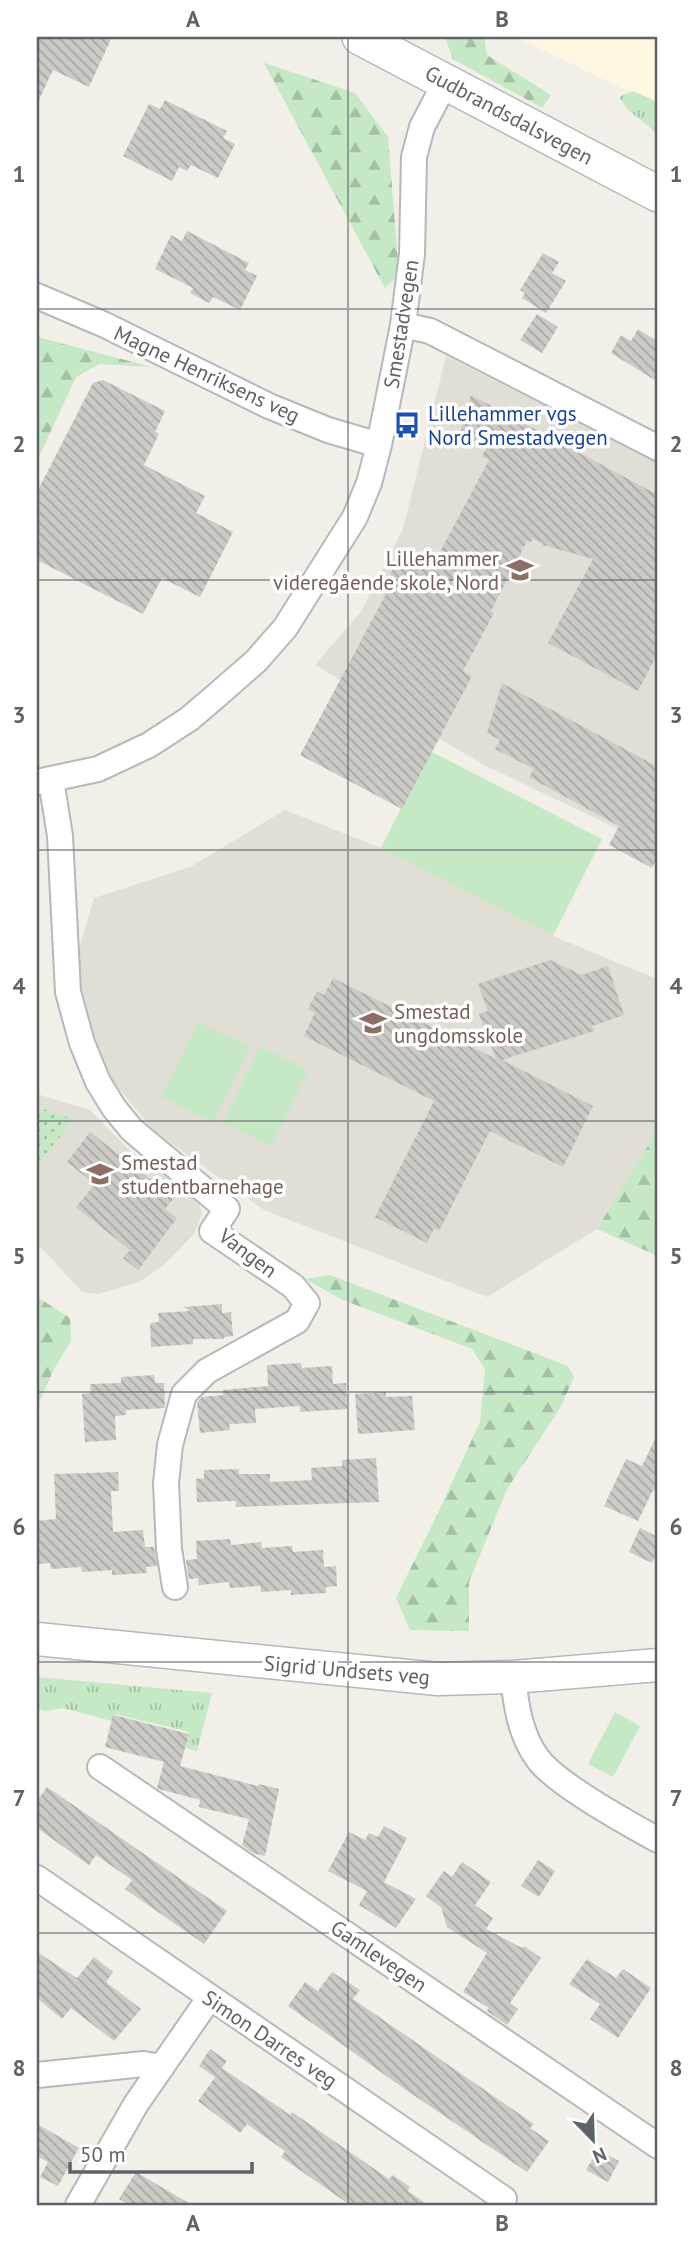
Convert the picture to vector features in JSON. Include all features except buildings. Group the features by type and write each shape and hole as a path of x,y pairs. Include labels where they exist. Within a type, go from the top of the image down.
{"main road":[{"name":"Gudbrandsdalsvegen","path":"360,37 658,194"}],"street":[{"name":"Smestadvegen","path":"44,781 97,769 149,745 189,719 256,661 285,628 355,517 369,483 379,445 403,325 412,254 414,157 422,127 446,82"},
{"name":"Magne Henriksens veg","path":"37,296 104,325 269,406 328,430 379,445"},
{"path":"403,325 430,331 658,448"},
{"name":"Vangen","path":"44,781 60,836 68,992 82,1044 98,1082 132,1130 227,1209 212,1231 293,1286 307,1303 297,1321 207,1371 184,1394 170,1444 166,1483 169,1549 175,1587"},
{"name":"Sigrid Undsets veg","path":"37,1639 438,1679 513,1677 658,1665"},
{"path":"513,1677 518,1719 537,1758 551,1773 577,1791 658,1840"},
{"name":"Gamlevegen","path":"100,1767 658,2146"},
{"name":"Simon Darres veg","path":"37,1878 505,2199"},
{"path":"78,2205 136,2104 210,1997"},
{"path":"37,2075 144,2064 162,2067"}],"shaded area":[{"path":"515,37 658,37 658,105"},
{"name":"Lillehammer videregående skole, Nord","path":"446,356 658,463 658,845 648,843 484,765 315,665 362,610 403,529"},
{"name":"Smestad ungdomsskole","path":"285,810 381,848 553,936 657,979 658,1111 651,1141 597,1229 487,1297 264,1210 153,1130 98,1063 73,971 94,898 190,867"},
{"name":"Smestad studentbarnehage","path":"37,1094 90,1110 129,1150 198,1199 202,1214 194,1234 163,1266 139,1282 99,1294 82,1292 37,1243"}],"green space":[{"path":"445,37 484,37 487,55 551,95 542,108 453,59"},
{"path":"264,63 355,93 388,137 399,275 385,288"},
{"path":"633,91 658,102 658,134 628,110 619,97"},
{"path":"37,337 152,367 99,364 76,377 37,461"},
{"path":"430,751 602,839 553,936 381,848"},
{"path":"198,1022 250,1047 213,1122 162,1097"},
{"path":"260,1046 308,1070 271,1146 223,1122"},
{"path":"37,1107 73,1119 37,1167"},
{"path":"658,1112 658,1256 597,1229 651,1141"},
{"path":"330,1275 568,1366 574,1377 560,1408 507,1489 469,1582 469,1631 410,1630 396,1598 480,1422 485,1369 472,1349 343,1300 305,1279"},
{"path":"37,1297 70,1318 71,1341 54,1369 37,1407"},
{"path":"37,1677 212,1693 197,1751 185,1748 189,1732 115,1714 112,1721 63,1708 44,1711 37,1708"},
{"path":"615,1712 640,1726 613,1777 588,1764"}],"place":[{"name":"Lillehammer vgs Nord Smestadvegen","path":"407,425"},
{"name":"Lillehammer videregående skole, Nord","path":"520,570"},
{"name":"Smestad ungdomsskole","path":"373,1023"},
{"name":"Smestad studentbarnehage","path":"100,1174"}]}
